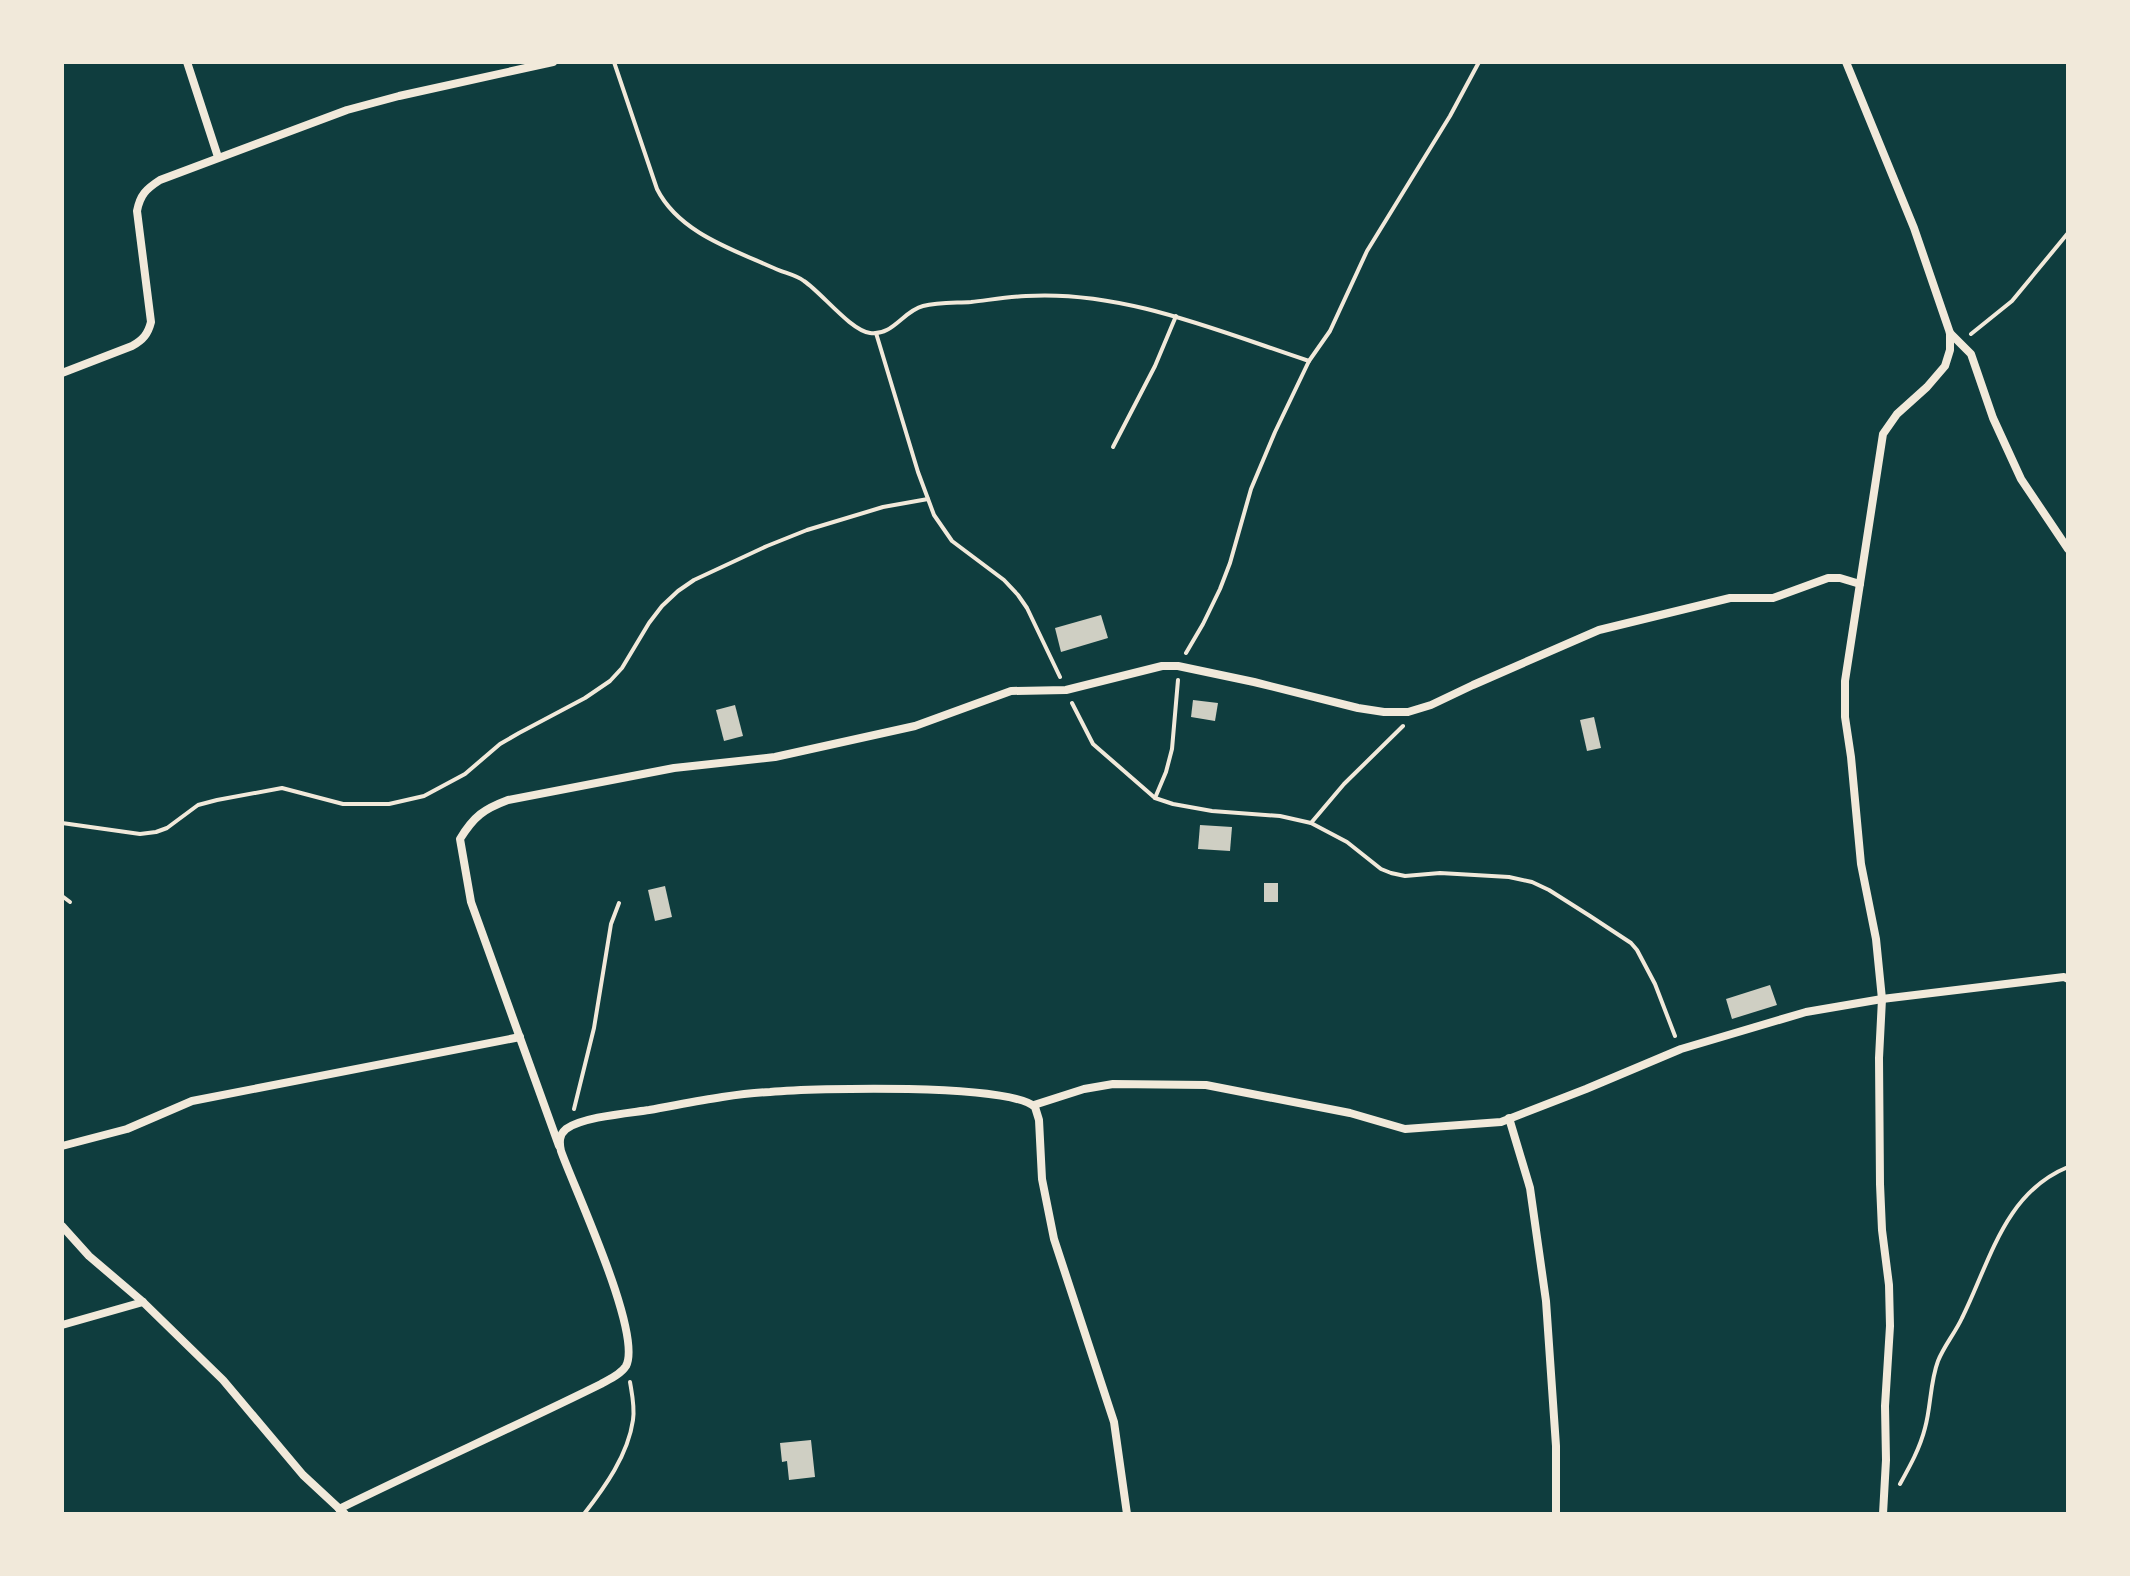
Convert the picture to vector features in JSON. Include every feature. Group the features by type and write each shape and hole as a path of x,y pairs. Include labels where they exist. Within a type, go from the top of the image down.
{"street":[{"path":"187,62 218,157"},
{"path":"62,373 132,346 149,332 151,322 137,211 140,196 160,180 347,110 553,62"},
{"path":"1846,62 1954,336 1971,354 1993,418 2021,479 2068,549"},
{"path":"1883,1514 1890,1326 1880,1184 1882,999 1876,939 1861,864 1844,702 1845,681 1883,434 1897,414 1945,366 1954,336"},
{"path":"62,1226 89,1256 143,1302 223,1380 303,1475 342,1512 406,1476 601,1384 622,1370 627,1362 628,1347 622,1314 471,902 460,839 469,824 485,808 508,800 674,768 775,757 915,726 1011,691 1066,690 1162,666 1178,666 1265,684 1358,708 1397,713 1419,710 1599,630 1730,598 1773,598 1828,578 1860,584"},
{"path":"559,1146 562,1134 569,1127 607,1116 770,1091 929,1090 1006,1097 1034,1105 1084,1089 1113,1084 1206,1085 1350,1113 1405,1129 1501,1122 1681,1049 1806,1012 1882,999 2064,977 2068,979"},
{"path":"62,1146 127,1129 192,1101 520,1037"},
{"path":"1034,1105 1038,1115 1042,1179 1054,1239 1114,1422 1127,1514"},
{"path":"1509,1118 1530,1188 1546,1301 1556,1446 1556,1514"},
{"path":"62,1325 143,1302"}],"path":[{"path":"614,62 657,189 668,207 724,246 799,278 866,332 876,333 895,326 908,312 922,306 1027,296 1065,296 1108,301 1176,316 1309,361"},
{"path":"1155,798 1172,749 1178,666 1220,589 1251,489 1275,432 1309,361 1330,331 1367,251 1450,116 1479,62"},
{"path":"1954,336 1975,332 2012,301 2068,233"},
{"path":"1113,447 1155,366 1176,316"},
{"path":"876,333 938,523 952,541 1004,580 1018,595 1093,744 1155,798 1173,804 1212,811 1280,816 1311,823 1347,842 1381,869 1391,873 1405,876 1440,873 1509,877 1549,890 1631,943 1637,950 1655,984 1681,1049"},
{"path":"62,823 140,834 156,832 167,828 198,805 273,789 287,789 343,804 389,804 424,796 465,774 500,744 610,681 622,668 662,606 694,580 807,530 883,507 928,499"},
{"path":"1311,823 1344,784 1419,710"},
{"path":"62,896 70,902"},
{"path":"569,1127 591,1041 611,924 619,903"},
{"path":"1898,1486 1914,1459 1925,1428 1938,1361 2007,1222 2031,1189 2054,1172 2068,1167"},
{"path":"584,1514 621,1456 633,1420 627,1362"}],"building":[{"path":"1101,615 1108,638 1061,652 1055,628"},
{"path":"1193,700 1218,703 1215,721 1191,717"},
{"path":"735,705 743,736 724,741 716,710"},
{"path":"1594,717 1601,748 1587,751 1580,720"},
{"path":"1200,825 1232,827 1230,851 1198,849"},
{"path":"1264,883 1278,883 1278,902 1264,902"},
{"path":"665,886 672,917 655,921 648,890"},
{"path":"1770,985 1777,1005 1732,1019 1726,999"},
{"path":"811,1440 815,1477 789,1480 787,1461 782,1462 780,1443"}]}
